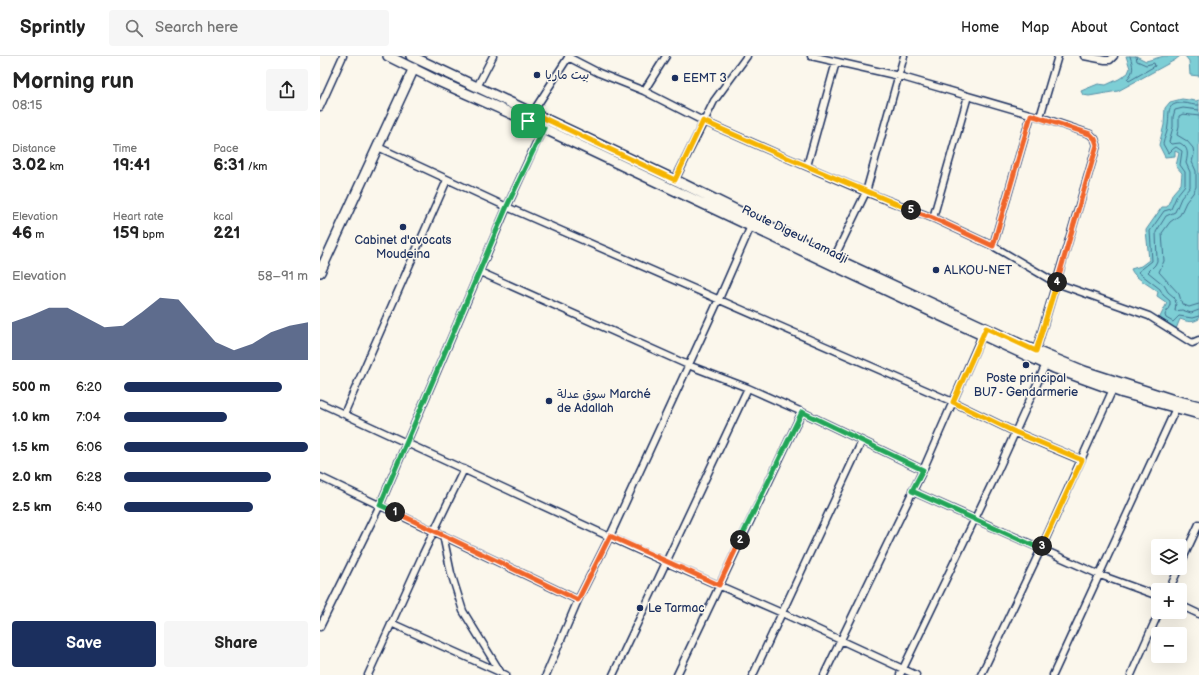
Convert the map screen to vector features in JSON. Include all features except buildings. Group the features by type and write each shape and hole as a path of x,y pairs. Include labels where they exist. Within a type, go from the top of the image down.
{"main road":[{"name":"Route Digeul Lamadji","path":"388,56 438,81 530,117 544,128 751,226 984,332 1046,364 1113,389 1199,414"},
{"path":"411,56 477,87 530,117 675,180 984,332 1105,378 1174,400 1199,406"},
{"path":"320,272 322,260 378,147 414,68"}],"street":[{"path":"320,107 343,56"},
{"path":"477,87 493,56"},
{"path":"530,117 569,56 599,73 644,91 703,121 866,192 933,218 993,246 1056,283 1149,316 1192,342 1199,340"},
{"path":"644,91 666,56"},
{"path":"675,180 714,101 747,56"},
{"path":"811,56 899,76 1040,117 1090,134 1095,139 1097,145 1036,351"},
{"path":"834,258 866,192 904,56"},
{"path":"1040,117 1058,56"},
{"path":"1084,56 1105,60 1110,60 1114,56"},
{"path":"807,166 836,62"},
{"path":"933,218 968,96"},
{"path":"993,246 1031,115"},
{"path":"320,627 380,505 507,206 544,128"},
{"path":"378,147 447,180 953,402 1015,432 1082,460"},
{"path":"344,414 447,180"},
{"path":"546,675 578,600 610,536 751,226"},
{"path":"480,272 688,365 748,388 802,412 923,470"},
{"path":"824,675 923,470 984,332"},
{"path":"902,672 1046,364"},
{"path":"613,675 748,388"},
{"path":"981,675 1041,549 1113,389"},
{"path":"320,403 406,444 782,613 840,640 902,672 916,675"},
{"path":"1053,675 1176,408"},
{"path":"677,675 802,412"},
{"path":"753,675 862,441"},
{"path":"368,675 423,554 464,469"},
{"path":"320,477 578,600"},
{"path":"912,491 1100,575 1151,593"},
{"path":"1187,550 1199,524"},
{"path":"444,535 451,573 463,611 503,674"},
{"path":"1187,608 1199,614"},
{"path":"1131,675 1156,619"},
{"path":"391,623 503,674"}],"water":[{"path":"1126,56 1136,56 1146,61 1164,56 1180,56 1118,91 1089,96 1083,95 1081,91 1098,84 1106,85 1128,73 1130,68"},
{"path":"1185,56 1199,56 1199,76 1190,75 1189,61"},
{"path":"1182,99 1199,100 1199,319 1190,322 1180,319 1176,329 1171,328 1168,323 1159,319 1167,303 1157,296 1158,292 1135,275 1131,269 1141,266 1149,260 1146,230 1162,207 1167,207 1173,193 1181,184 1182,173 1176,166 1179,153 1175,151 1175,156 1165,157 1159,145 1164,125 1165,108 1170,102"}],"place":[{"name":"بيت ماريا","path":"537,75"},
{"name":"EEMT 3","path":"675,78"},
{"name":"Cabinet d'avocats Moudeina","path":"403,227"},
{"name":"ALKOU-NET","path":"936,270"},
{"name":"Poste principal BU7 - Gendarmerie","path":"1026,365"},
{"name":"سوق عدلة Marché de Adallah","path":"549,401"},
{"name":"Le Tarmac","path":"640,608"}],"route":[{"path":"533,113 675,180 703,121 866,192 933,218 993,246 1031,115 1090,134 1095,139 1097,145 1036,351 986,328 953,402 1015,432 1082,460 1041,549 912,491 923,470 802,412 719,585 638,550 610,536 578,600 380,505 507,206 544,128 528,121 533,113"}]}
